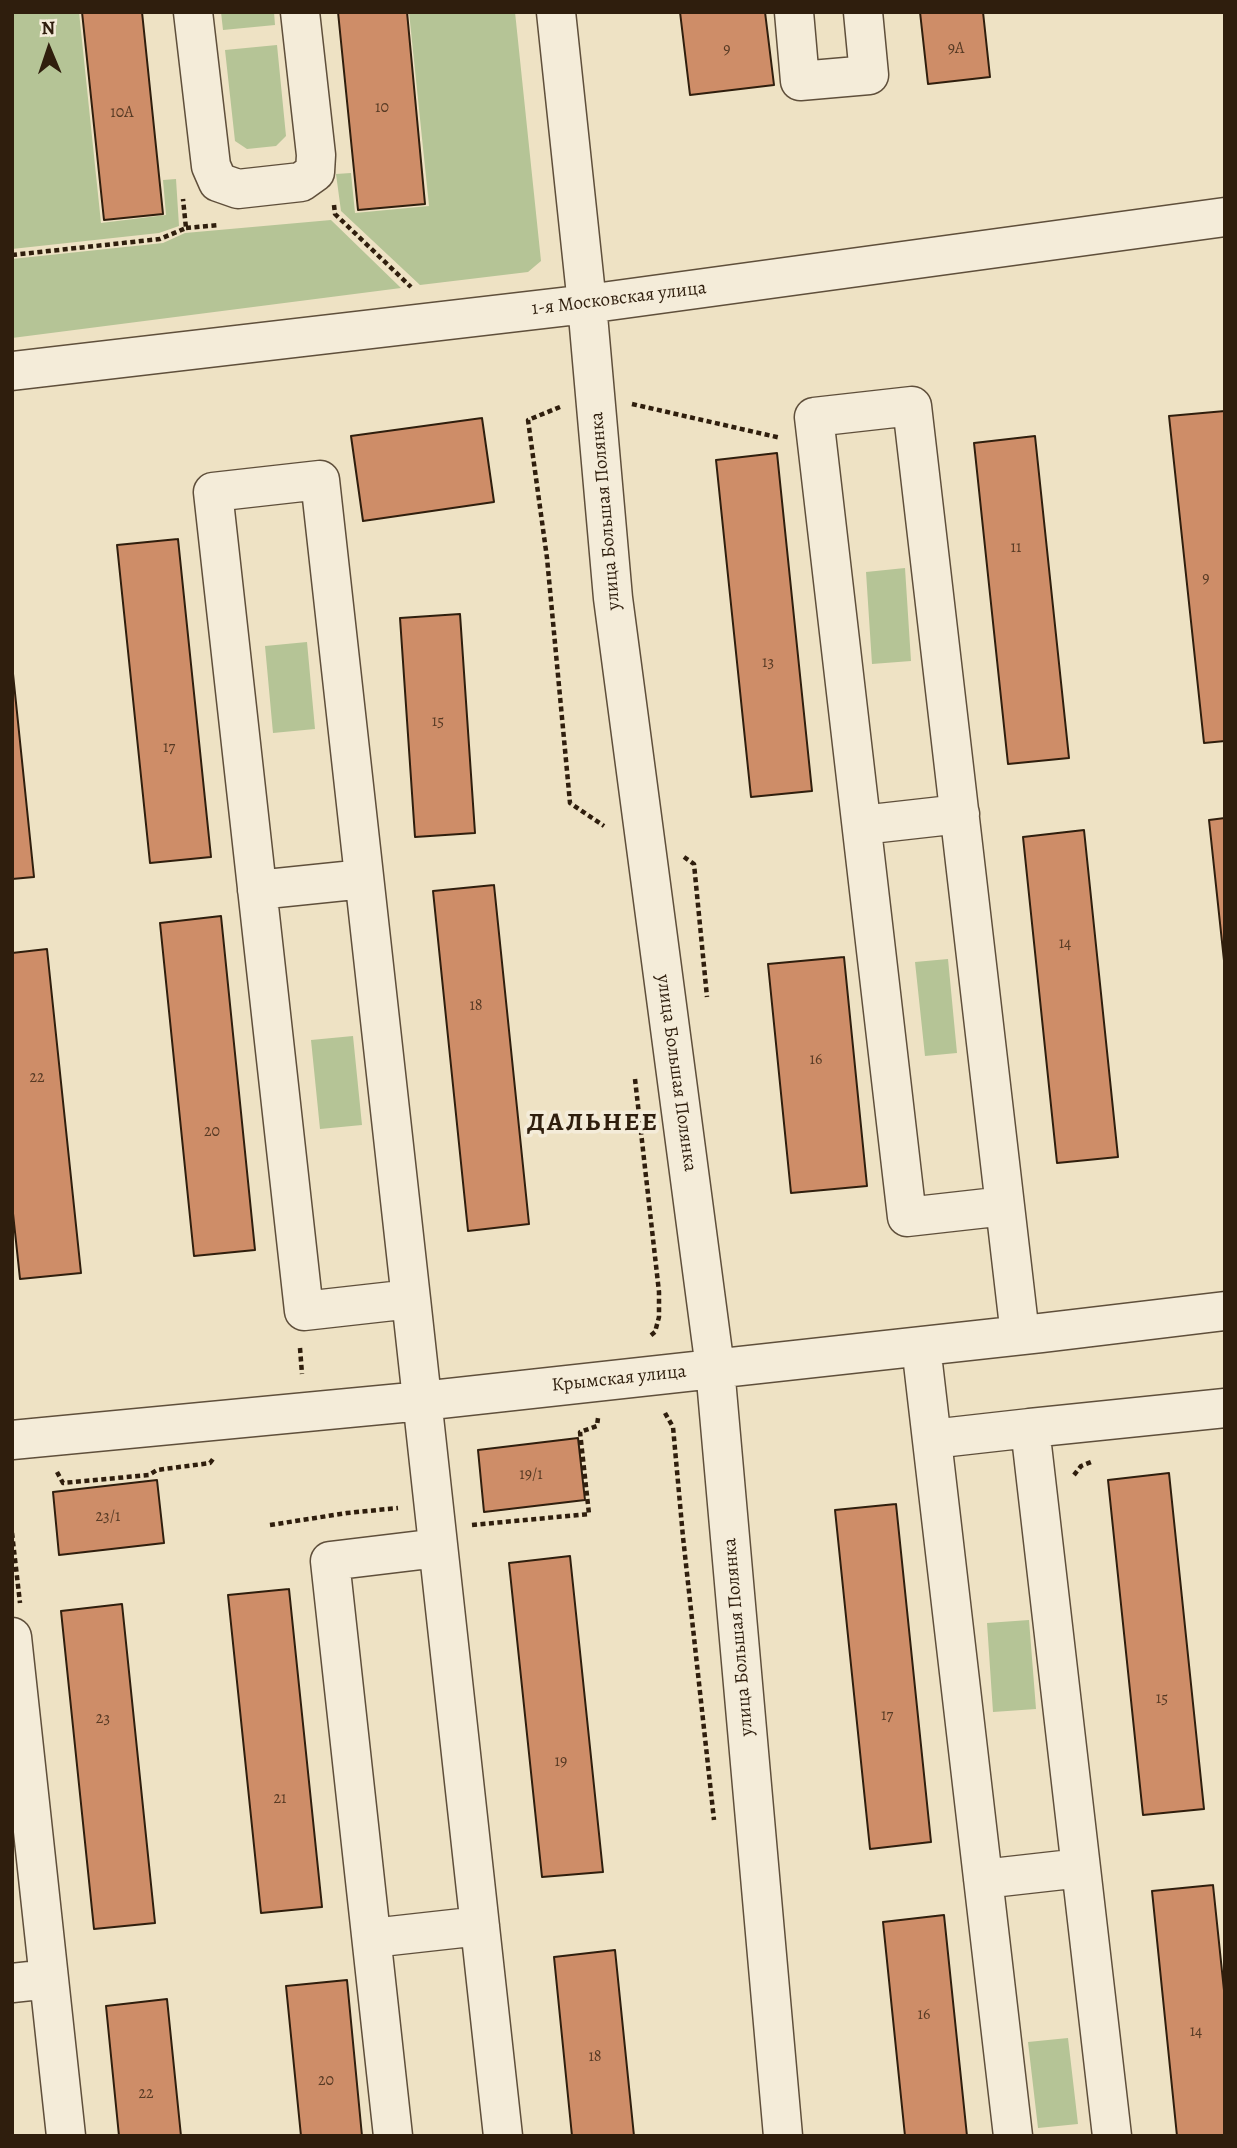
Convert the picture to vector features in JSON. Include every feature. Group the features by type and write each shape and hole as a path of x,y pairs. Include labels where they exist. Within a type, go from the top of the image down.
{"street":[{"path":"192,12 211,166 218,182 238,189 301,182 315,172 316,155 300,12"},
{"name":"улица Большая Полянка","path":"556,12 614,597 715,1368 783,2136"},
{"path":"794,12 800,81 869,75 863,12"},
{"name":"1-я Московская улица","path":"12,371 587,304 1225,217"},
{"path":"1005,1206 907,1217 814,417 912,406 1020,1335"},
{"path":"411,1299 304,1311 213,492 320,480 411,1299 422,1401 453,1537 480,1926 503,2136"},
{"path":"862,825 960,814"},
{"path":"257,890 364,879"},
{"name":"Крымская улица","path":"12,1440 422,1401 1225,1311"},
{"path":"921,1346 1013,2136"},
{"path":"932,1439 1225,1408"},
{"path":"1030,1428 1112,2136"},
{"path":"394,2136 330,1561 453,1537"},
{"path":"12,1637 31,1981 66,2136"},
{"path":"983,1879 1081,1868"},
{"path":"372,1938 480,1926"}],"path":[{"path":"12,255 160,239 186,228 182,187"},
{"path":"335,214 418,293"},
{"path":"629,416 628,403 788,440"},
{"path":"565,405 528,420 547,558 570,803 608,829"},
{"path":"676,852 694,863 708,1002"},
{"path":"634,1072 659,1292 659,1317 655,1332 646,1339"},
{"path":"664,1410 673,1427 715,1830"},
{"path":"453,1537 589,1514 580,1432 597,1426 598,1413"},
{"path":"52,1463 63,1483 149,1475 158,1470 210,1463 216,1453"},
{"path":"1071,1478 1081,1466 1095,1461"},
{"path":"270,1525 404,1507"}],"green space":[{"path":"12,12 79,12 101,223 166,215 163,180 176,179 179,226 159,233 12,249"},
{"path":"221,12 274,12 275,25 223,30"},
{"path":"409,12 515,12 541,261 528,272 420,285 341,211 336,174 351,173 355,213 429,206"},
{"path":"277,45 286,136 276,146 247,149 235,141 225,50"},
{"path":"331,220 401,288 12,338 12,259 163,243 185,233"},
{"path":"905,568 911,661 872,664 866,572"},
{"path":"307,642 315,729 273,733 265,646"},
{"path":"948,959 957,1053 925,1056 915,962"},
{"path":"353,1036 362,1125 320,1129 311,1040"},
{"path":"1029,1620 1036,1709 993,1712 987,1623"},
{"path":"1068,2038 1078,2124 1038,2128 1028,2042"}],"building":[{"path":"82,12 142,12 163,214 104,220"},
{"path":"338,12 407,12 425,204 358,210"},
{"path":"680,12 765,12 774,85 690,95"},
{"path":"920,12 983,12 990,77 928,84"},
{"path":"1225,411 1225,741 1204,743 1169,416"},
{"path":"482,418 494,502 363,521 351,436"},
{"path":"1035,436 1069,758 1008,764 974,443"},
{"path":"777,453 812,791 751,797 716,460"},
{"path":"178,539 211,857 150,863 117,545"},
{"path":"460,614 475,833 415,837 400,618"},
{"path":"12,664 34,877 12,879"},
{"path":"1225,818 1225,970 1209,820"},
{"path":"1084,830 1118,1157 1057,1163 1023,837"},
{"path":"494,885 529,1224 468,1231 433,891"},
{"path":"221,916 255,1250 194,1256 160,923"},
{"path":"47,949 81,1273 20,1279 12,1204 12,953"},
{"path":"844,957 867,1186 791,1193 768,964"},
{"path":"578,1438 585,1500 484,1512 478,1450"},
{"path":"1169,1473 1204,1809 1143,1815 1108,1480"},
{"path":"157,1480 164,1543 59,1555 53,1492"},
{"path":"896,1504 931,1842 870,1849 835,1510"},
{"path":"570,1556 603,1872 542,1877 509,1563"},
{"path":"289,1589 322,1907 261,1913 228,1595"},
{"path":"122,1604 155,1923 94,1929 61,1611"},
{"path":"1213,1885 1225,2000 1225,2136 1177,2136 1152,1891"},
{"path":"944,1915 967,2136 905,2136 883,1922"},
{"path":"615,1950 634,2136 572,2136 554,1957"},
{"path":"347,1980 362,2136 301,2136 286,1986"},
{"path":"167,1999 181,2136 119,2136 106,2006"}],"district":[{"name":"ДАЛЬНЕЕ","path":"593,1124"}]}
